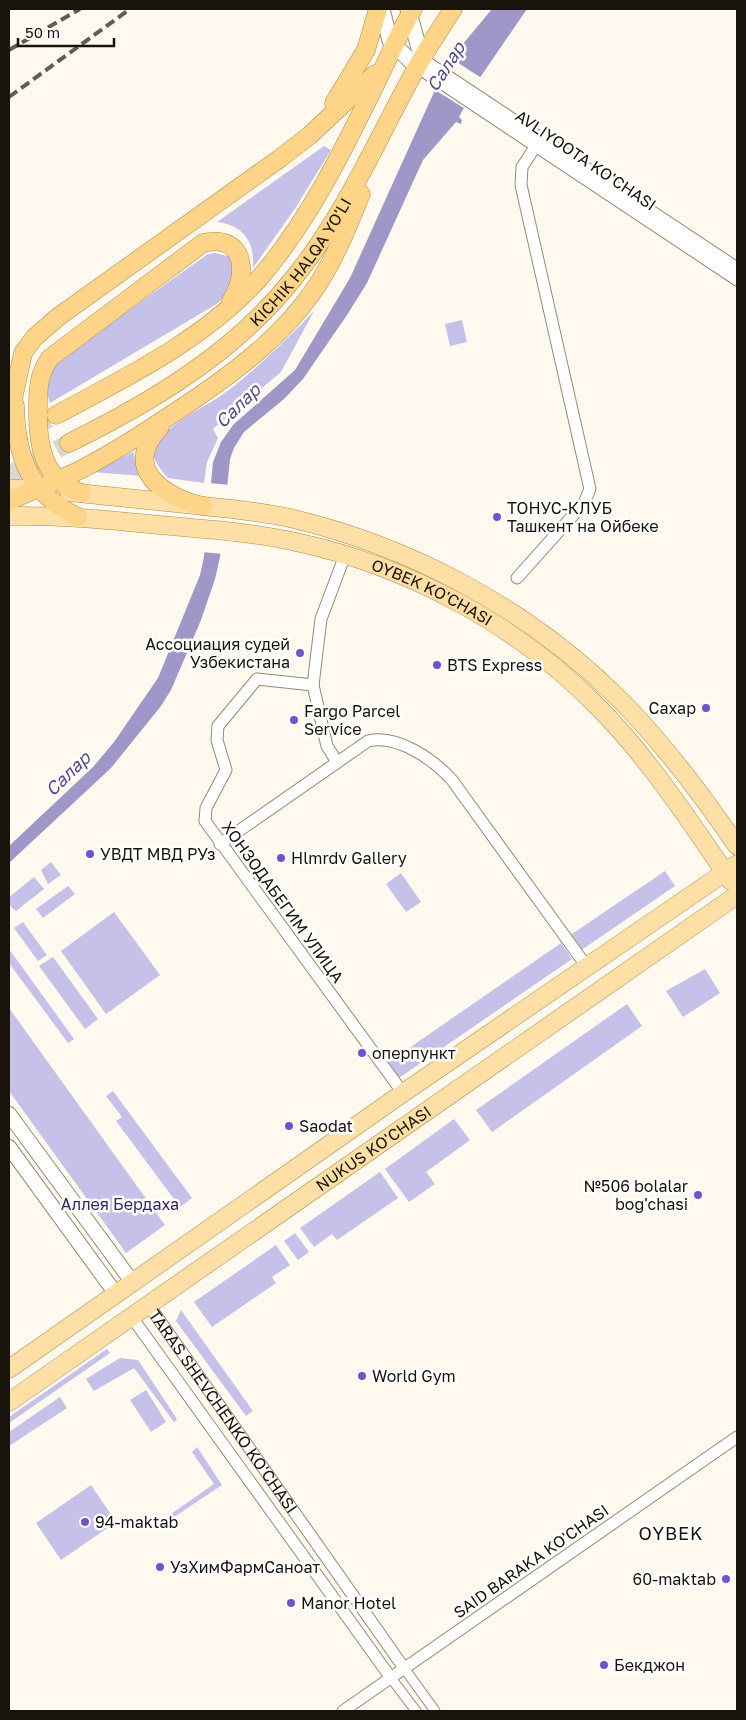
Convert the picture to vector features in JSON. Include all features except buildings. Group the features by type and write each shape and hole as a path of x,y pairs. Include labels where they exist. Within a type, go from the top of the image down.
{"highway":[{"path":"309,136 346,85 362,58 373,32 378,9"},
{"name":"KICHIK HALQA YO'LI","path":"69,444 156,397 191,373 238,336 294,278 326,234 357,184 420,63 453,9"},
{"name":"KICHIK HALQA YO'LI","path":"56,415 159,357 224,312 256,282 273,261 331,170 410,11"},
{"path":"9,418 23,353 46,328 309,136 384,66"},
{"path":"9,501 121,447 183,407 258,352 291,319 311,294 338,250 398,104"},
{"path":"331,170 340,165 349,166 356,173 357,184"},
{"path":"82,493 68,488 56,480 44,458 38,434 40,381 50,358 203,243 217,242 227,244 236,250 240,258 242,271 239,285 224,312"},
{"path":"15,394 19,443 28,472 37,488 55,505 78,517"},
{"path":"183,407 161,426 150,439 146,451 145,465 151,479 166,492 178,499 203,506"}],"main road":[{"path":"382,9 386,28 394,46 420,63"},
{"path":"410,11 420,63"},
{"name":"OYBEK KO'CHASI","path":"9,489 37,488 231,509 293,519 386,549 459,582 513,615 574,659 625,706 674,761 737,846"},
{"name":"OYBEK KO'CHASI","path":"9,516 78,517 290,540 345,555 404,578 450,599 518,640 560,672 598,707 630,743 731,868 737,893"},
{"name":"NUKUS KO'CHASI","path":"9,1369 403,1092 731,868"},
{"name":"NUKUS KO'CHASI","path":"9,1402 737,893"},
{"name":"TARAS SHEVCHENKO KO'CHASI","path":"133,1283 148,1304"},
{"name":"TARAS SHEVCHENKO KO'CHASI","path":"116,1294 131,1316"}],"street":[{"name":"AVLIYOOTA KO'CHASI","path":"420,63 686,240 737,280"},
{"path":"517,578 584,504 590,489 521,185 522,166 539,142"},
{"name":"AVLIYOOTA KO'CHASI","path":"686,240 737,268"},
{"path":"337,762 327,746 313,685 321,619 345,555"},
{"name":"ХОНЗОДАБЕГИМ УЛИЦА","path":"313,685 257,679 218,726 217,740 226,770 206,808 204,817 206,824 220,844 403,1092"},
{"path":"220,844 368,741 382,739 412,750 442,769 452,780 587,967"},
{"name":"TARAS SHEVCHENKO KO'CHASI","path":"9,1114 133,1283"},
{"name":"TARAS SHEVCHENKO KO'CHASI","path":"9,1147 116,1294"},
{"name":"TARAS SHEVCHENKO KO'CHASI","path":"148,1304 435,1711"},
{"name":"TARAS SHEVCHENKO KO'CHASI","path":"131,1316 416,1711"},
{"name":"SAID BARAKA KO'CHASI","path":"343,1711 737,1437"}],"green space":[{"path":"324,146 331,150 296,207 253,268 252,251 246,237 234,227 217,222"},
{"path":"215,253 231,257 234,267 230,293 215,305 50,403 47,387 55,363 208,254"},
{"path":"314,311 281,372 213,429 218,438 207,462 204,483 168,478 157,464 153,452 160,439 168,430 221,396 241,380 274,352"},
{"path":"462,320 467,342 450,346 445,324"},
{"path":"133,452 142,476 92,472"},
{"path":"51,862 61,875 48,884 41,870"},
{"path":"665,871 675,886 580,951 569,936"},
{"path":"401,873 421,902 406,912 386,884"},
{"path":"34,877 44,889 16,911 9,905 9,897"},
{"path":"68,886 75,894 43,918 36,909"},
{"path":"114,912 160,975 106,1014 61,951"},
{"path":"23,922 47,955 38,961 14,928"},
{"path":"561,943 572,959 396,1080 386,1064"},
{"path":"9,949 74,1039 68,1043 9,963"},
{"path":"53,957 98,1019 85,1029 39,966"},
{"path":"705,969 720,993 683,1017 666,991"},
{"path":"627,1004 642,1026 492,1132 476,1110"},
{"name":"Аллея Бердаха","path":"9,1008 165,1225 126,1253 9,1091"},
{"path":"113,1091 192,1198 180,1207 116,1121 122,1117 106,1096"},
{"path":"454,1119 470,1140 426,1172 435,1184 409,1202 385,1169"},
{"path":"380,1172 398,1198 337,1240 332,1234 314,1247 300,1228"},
{"path":"295,1233 309,1252 298,1260 284,1241"},
{"path":"276,1245 290,1265 272,1277 276,1283 212,1327 194,1302"},
{"path":"181,1310 253,1411 246,1416 176,1321"},
{"path":"107,1349 110,1353 9,1423 9,1417"},
{"path":"120,1358 138,1360 177,1419 174,1422 134,1368 94,1391 86,1379"},
{"path":"146,1390 166,1422 151,1432 130,1400"},
{"path":"60,1397 67,1408 9,1446 9,1432"},
{"path":"197,1447 222,1485 159,1527 158,1523 214,1484 192,1452"},
{"path":"91,1485 116,1522 61,1560 36,1523"}],"shaded area":[{"name":"Салар","path":"492,9 527,9 481,76 459,117 462,120 461,124 456,122 423,160 367,283 347,315 303,379 284,399 244,432 234,448 230,459 220,557 215,579 201,620 171,690 161,706 111,768 9,863 9,846 93,767 114,742 158,678 200,575 204,557 213,462 221,442 233,425 295,370 350,278 435,90 452,57"}],"pier":[{"path":"449,57 483,79 467,110 435,90"},
{"path":"209,483 230,485 222,554 202,552"}],"tunnel":[{"path":"9,440 56,415"},
{"path":"9,475 69,443"}],"railway":[{"path":"9,50 80,9"},
{"path":"9,97 130,9"}],"place":[{"name":"ТОНУС-КЛУБ Ташкент на Ойбеке","path":"497,517"},
{"name":"Ассоциация судей Узбекистана","path":"300,653"},
{"name":"BTS Express","path":"437,665"},
{"name":"Сахар","path":"706,708"},
{"name":"Fargo Parcel Service","path":"294,720"},
{"name":"УВДТ МВД РУз","path":"90,854"},
{"name":"Hlmrdv Gallery","path":"281,858"},
{"name":"оперпункт","path":"362,1053"},
{"name":"Saodat","path":"289,1126"},
{"name":"№506 bolalar bog'chasi","path":"698,1195"},
{"name":"World Gym","path":"362,1376"},
{"name":"94-maktab","path":"85,1522"},
{"name":"УзХимФармСаноат","path":"160,1567"},
{"name":"60-maktab","path":"726,1579"},
{"name":"Manor Hotel","path":"291,1603"},
{"name":"Бекджон","path":"604,1665"}],"district":[{"name":"OYBEK","path":"671,1534"}]}
